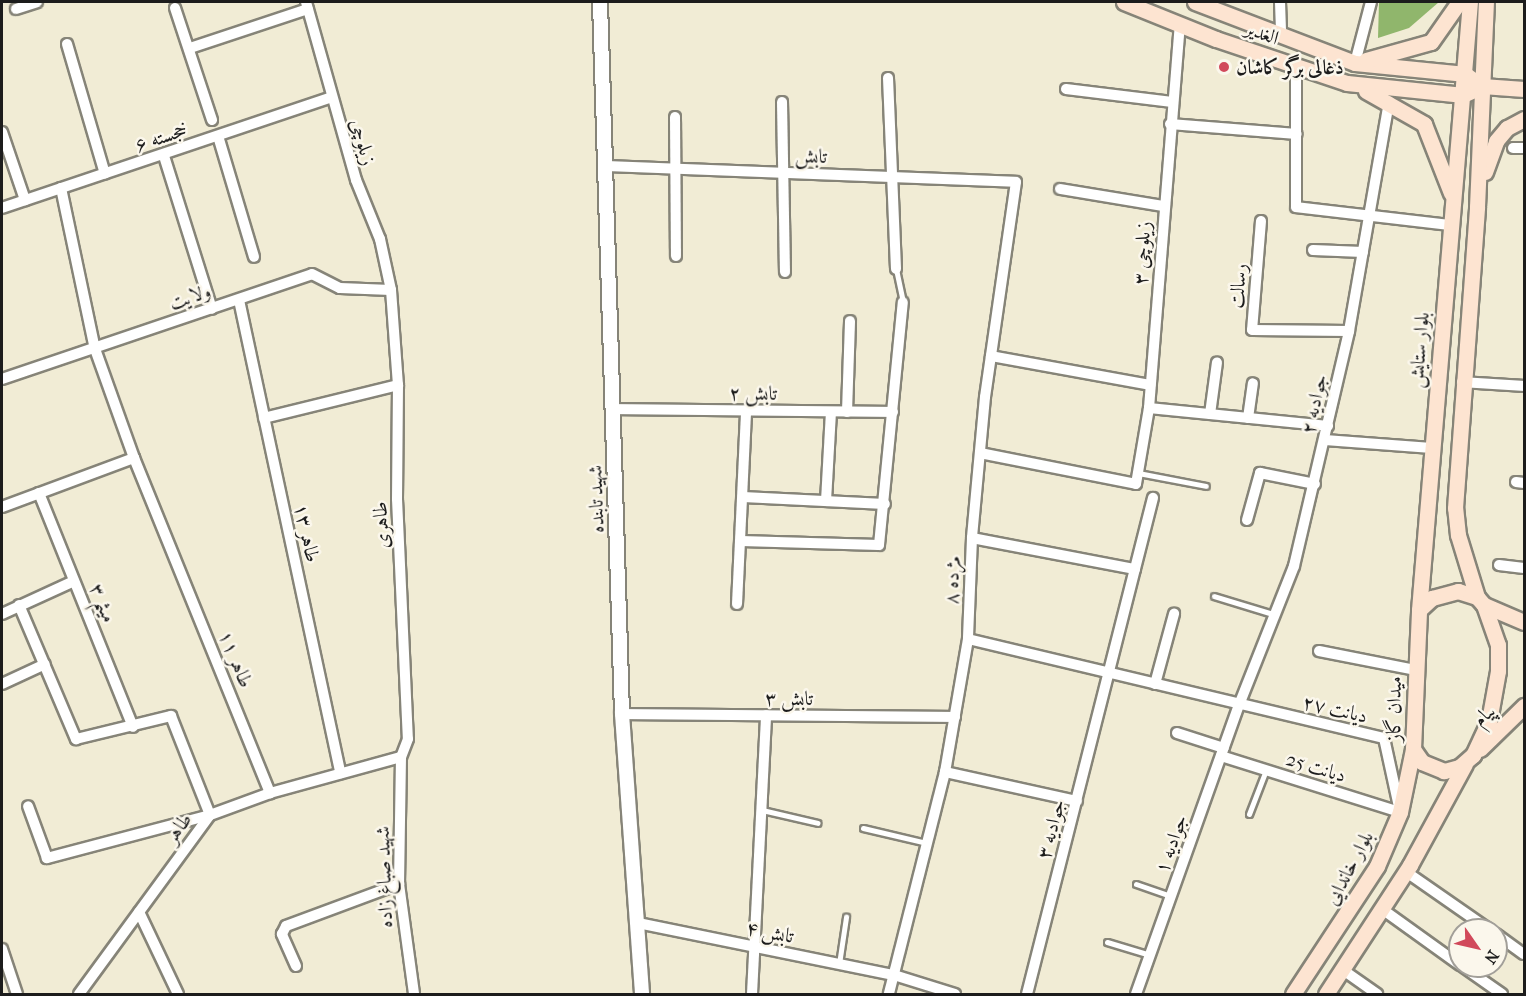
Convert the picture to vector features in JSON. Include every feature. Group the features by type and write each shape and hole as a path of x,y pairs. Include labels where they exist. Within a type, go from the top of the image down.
{"main road":[{"name":"الغدیر","path":"1124,2 1216,39 1296,68 1347,83 1463,95"},
{"name":"الغدیر","path":"1195,2 1355,63 1465,74 1482,86"},
{"path":"1355,63 1431,42 1459,2"},
{"name":"بلوار ستایش","path":"1419,610 1449,225 1470,2"},
{"path":"1326,994 1406,871 1469,759 1489,720 1498,671 1496,632 1481,601 1458,535 1455,508 1462,382 1477,207 1486,2"},
{"path":"1216,39 1226,14"},
{"path":"1347,83 1389,100 1424,124 1452,195"},
{"path":"1463,95 1482,86 1524,89"},
{"path":"1477,207 1488,158 1496,141 1507,128 1524,119"},
{"path":"1443,318 1468,319"},
{"path":"1419,610 1431,598 1448,591 1481,601 1524,622"},
{"name":"میدان گاز","path":"1419,610 1413,749 1422,762 1436,770 1452,770 1469,759"},
{"name":"پیام","path":"1469,759 1524,706"},
{"name":"بلوار خاندایی","path":"1293,994 1366,886 1400,812 1413,749"}],"street":[{"path":"15,9 37,2"},
{"name":"شهید تابنده","path":"600,2 622,714 642,994"},
{"path":"1280,2 1281,35"},
{"path":"1355,63 1371,2"},
{"path":"190,48 307,5"},
{"name":"زیلوچی","path":"307,5 356,180 380,239 391,290"},
{"path":"176,8 212,120"},
{"name":"زیلوچی ۳","path":"1137,478 1149,408 1163,206 1180,25"},
{"path":"67,44 105,174"},
{"path":"1296,68 1296,207 1449,225"},
{"path":"888,78 890,177 896,269"},
{"path":"1066,89 1172,102"},
{"name":"خجسته ۶","path":"2,208 164,156 332,97"},
{"name":"جوادیه ۲","path":"1239,705 1277,615 1315,484 1349,331 1389,100"},
{"path":"782,102 785,272"},
{"path":"675,117 676,256"},
{"path":"1170,124 1297,134"},
{"path":"2,132 25,200"},
{"path":"218,136 254,257"},
{"path":"164,156 212,309"},
{"name":"تابش","path":"604,165 1016,182"},
{"name":"مژده ۸","path":"889,994 945,772 968,639 972,538 980,453 991,356 1016,182"},
{"path":"2,507 134,458 95,350 61,188"},
{"path":"1060,189 1163,206"},
{"name":"رسالت","path":"1261,221 1252,330 1349,331"},
{"path":"1313,250 1363,252"},
{"name":"ولایت","path":"2,379 95,350 312,274 340,288 391,290"},
{"name":"طاهری","path":"391,290 398,385 398,499 408,739 401,757"},
{"name":"طاهر ۱۳","path":"238,300 340,773"},
{"path":"741,542 879,545 885,504 903,302"},
{"path":"847,412 850,321"},
{"path":"991,356 1150,385"},
{"path":"1210,414 1217,362"},
{"path":"1462,382 1524,386"},
{"path":"1248,418 1253,383"},
{"path":"264,418 398,385"},
{"path":"1149,408 1328,426"},
{"name":"تابش ۲","path":"612,409 893,412"},
{"path":"737,604 746,410"},
{"path":"826,501 831,412"},
{"path":"1325,440 1432,448"},
{"path":"980,453 1137,478"},
{"name":"طاهر ۱۱","path":"134,458 270,793"},
{"path":"1247,520 1260,473 1315,484"},
{"name":"میثم ۳","path":"39,493 133,726"},
{"path":"743,497 885,504"},
{"name":"جوادیه ۳","path":"1027,994 1153,498"},
{"path":"972,538 1135,568"},
{"path":"1499,565 1524,568"},
{"path":"2,614 75,581"},
{"path":"19,605 76,739 167,716 176,720 210,815 48,858 28,806"},
{"path":"1155,684 1174,614"},
{"path":"968,639 1239,705"},
{"path":"1319,651 1416,670"},
{"path":"2,684 45,664"},
{"name":"جوادیه ۱","path":"1136,994 1239,705"},
{"name":"دیانت ۲۷","path":"1239,705 1384,738 1400,812"},
{"name":"تابش ۳","path":"622,714 955,717"},
{"path":"753,994 766,715"},
{"name":"دیانت 25","path":"1177,733 1266,770 1400,812"},
{"name":"طاهر","path":"79,994 210,815 270,793 401,757"},
{"name":"شهید صباغ زاده","path":"401,757 399,884 414,994"},
{"path":"945,772 1077,801"},
{"path":"1406,871 1473,918"},
{"path":"296,966 282,934 285,926 399,884"},
{"path":"1382,909 1448,956"},
{"path":"139,912 177,994"},
{"name":"تابش ۴","path":"638,924 894,975 955,994"},
{"path":"1508,943 1524,954"},
{"path":"2,949 17,994"},
{"path":"1342,970 1377,994"},
{"path":"1479,978 1502,994"}],"lane":[{"path":"896,269 903,302"},
{"path":"1137,478 1206,486"},
{"path":"1215,596 1277,615"},
{"path":"1248,814 1266,770"},
{"path":"762,810 818,823"},
{"path":"863,828 927,843"},
{"path":"1136,884 1171,896"},
{"path":"839,964 846,917"},
{"path":"1107,942 1150,955"}],"green space":[{"path":"1379,2 1439,2 1409,28 1378,38"}],"place":[{"name":"ذغالی برگر کاشان","path":"1224,67"}]}
